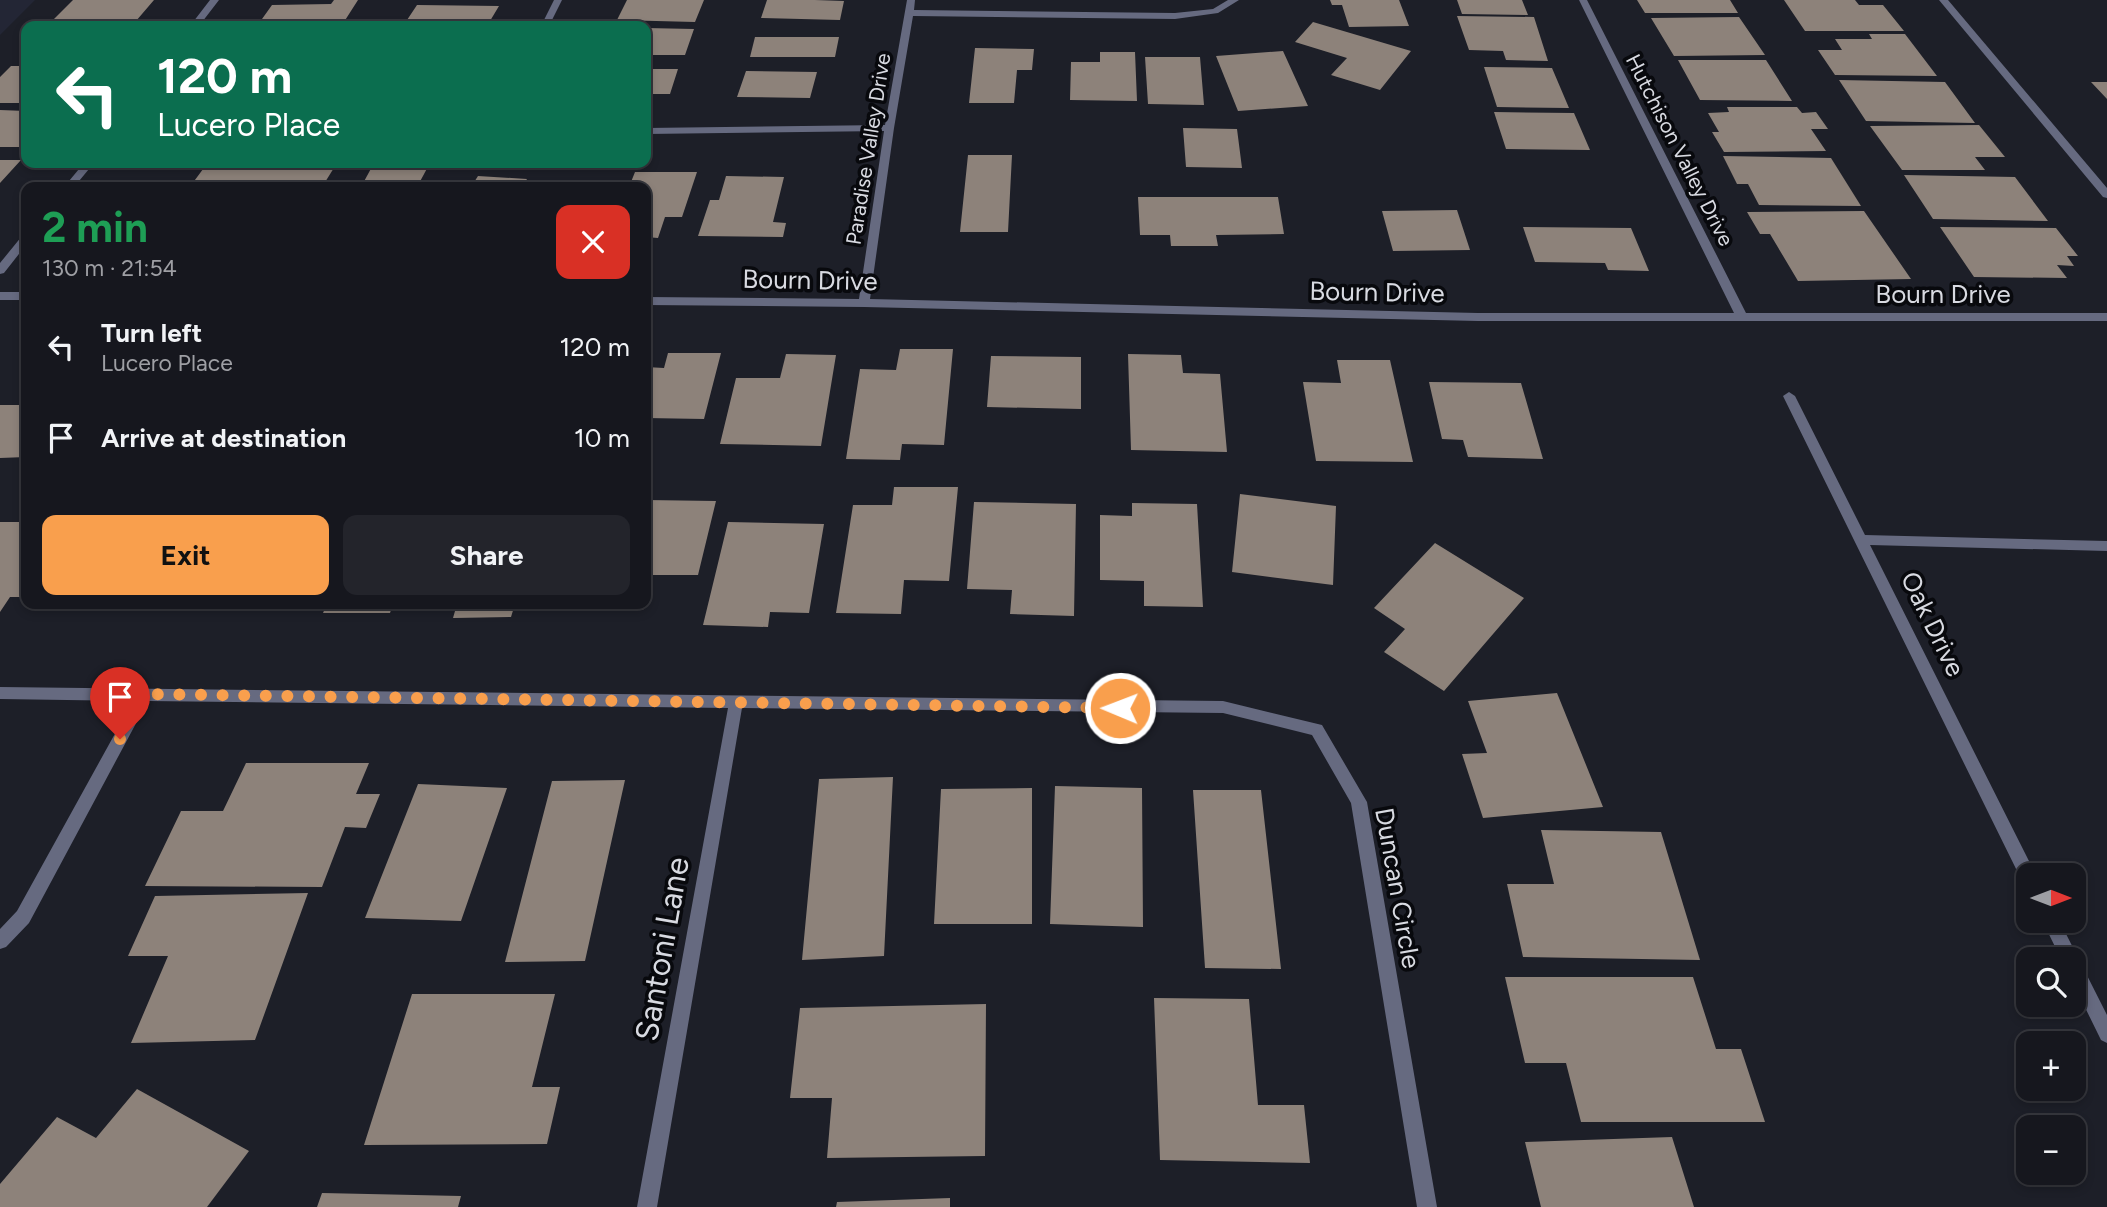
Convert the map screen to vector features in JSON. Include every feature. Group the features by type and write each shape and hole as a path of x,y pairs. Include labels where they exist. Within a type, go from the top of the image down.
{"street":[{"path":"198,21 215,0"},
{"path":"548,21 558,0"},
{"name":"Paradise Valley Drive","path":"864,303 889,128 911,0"},
{"path":"909,13 1175,16 1215,10 1235,0"},
{"name":"Hutchison Valley Drive","path":"1583,0 1742,317"},
{"path":"1943,0 2107,195"},
{"path":"651,131 889,128"},
{"path":"73,182 85,168"},
{"path":"0,270 21,245"},
{"path":"0,296 21,296"},
{"name":"Bourn Drive","path":"651,301 864,303 1478,317 2107,317"},
{"name":"Oak Drive","path":"1789,396 2022,863"},
{"path":"1862,540 2107,546"},
{"name":"Duncan Circle","path":"0,693 1223,707 1317,730 1359,802 1427,1207"},
{"path":"0,942 23,917 144,694"},
{"name":"Santoni Lane","path":"647,1207 736,702"},
{"path":"2086,991 2107,1034"}],"shaded area":[{"path":"0,0 35,0 0,35"}],"building":[{"path":"73,0 154,0 136,21 53,20"},
{"path":"334,0 358,0 345,21 261,21 272,5 331,4"},
{"path":"627,0 704,0 695,22 617,20"},
{"path":"767,0 844,1 840,20 761,18"},
{"path":"1330,0 1399,0 1409,26 1349,27 1342,5 1332,5"},
{"path":"1457,0 1522,0 1528,15 1462,14"},
{"path":"1637,0 1730,0 1738,13 1645,13"},
{"path":"1784,0 1855,0 1859,5 1883,5 1904,31 1805,31"},
{"path":"417,5 499,6 490,21 406,21"},
{"path":"1457,16 1534,17 1548,61 1506,60 1503,51 1469,50"},
{"path":"1739,17 1765,55 1674,56 1651,18"},
{"path":"1313,22 1411,51 1380,90 1331,75 1347,58 1295,42"},
{"path":"651,28 694,29 685,55 651,55"},
{"path":"1869,34 1905,34 1937,76 1835,75 1818,50 1842,50 1835,39 1872,39"},
{"path":"755,37 839,37 835,57 750,57"},
{"path":"975,48 1034,49 1032,70 1017,70 1014,103 969,103"},
{"path":"1283,51 1308,106 1238,111 1216,56"},
{"path":"1100,52 1135,52 1137,101 1070,100 1071,62 1100,62"},
{"path":"1145,57 1200,57 1204,105 1148,104"},
{"path":"1678,60 1766,60 1792,101 1700,100"},
{"path":"11,66 21,66 21,103 0,103 0,77"},
{"path":"1484,67 1552,68 1569,108 1497,107"},
{"path":"651,69 678,69 670,94 651,94"},
{"path":"746,71 817,72 810,98 737,97"},
{"path":"1839,80 1945,82 1975,123 1866,121"},
{"path":"2091,82 2107,82 2107,99"},
{"path":"1727,107 1797,107 1802,113 1816,112 1828,129 1811,129 1826,151 1724,152 1712,132 1719,132 1708,113 1729,112"},
{"path":"0,110 21,111 21,147 0,147"},
{"path":"1494,112 1574,113 1590,150 1506,149"},
{"path":"1979,125 2005,157 1975,157 1985,170 1902,170 1870,126"},
{"path":"1183,128 1237,129 1242,168 1186,167"},
{"path":"968,155 1012,155 1008,232 960,232"},
{"path":"1723,156 1831,158 1861,206 1759,205 1748,184 1737,184"},
{"path":"0,160 21,160 0,183"},
{"path":"204,168 334,168 325,182 193,182"},
{"path":"371,168 427,168 420,182 364,182"},
{"path":"635,172 697,172 682,217 665,217 658,238 651,237 651,182 631,182"},
{"path":"1904,175 2015,177 2048,221 1933,219"},
{"path":"478,176 527,179 525,182 474,182"},
{"path":"726,176 784,177 773,222 786,223 783,237 698,236 710,200 719,200"},
{"path":"548,180 595,180 594,182 547,182"},
{"path":"1138,197 1278,197 1284,234 1216,235 1218,246 1171,246 1170,235 1140,235"},
{"path":"1457,210 1470,250 1393,251 1382,211"},
{"path":"1864,211 1911,279 1798,281 1770,234 1760,234 1747,212"},
{"path":"1523,227 1631,228 1649,271 1608,270 1605,263 1535,262"},
{"path":"1940,227 2056,228 2078,256 2067,256 2074,266 2057,265 2067,278 1974,277"},
{"path":"900,349 953,349 944,445 902,444 900,460 846,459 860,369 896,370"},
{"path":"668,353 721,353 704,419 651,418 651,367 664,368"},
{"path":"786,354 836,355 821,446 720,444 736,378 780,378"},
{"path":"1128,354 1181,355 1183,373 1220,374 1227,452 1131,450"},
{"path":"991,356 1081,357 1081,409 987,407"},
{"path":"1337,360 1390,360 1413,462 1316,461 1303,382 1341,383"},
{"path":"1429,382 1521,383 1543,459 1468,457 1463,440 1442,439"},
{"path":"0,405 21,405 21,457 0,458"},
{"path":"894,487 958,487 949,581 904,580 901,614 836,613 853,505 892,505"},
{"path":"1240,494 1336,506 1333,585 1232,572"},
{"path":"651,500 716,501 698,575 653,575 651,583"},
{"path":"974,502 1076,504 1074,616 1010,614 1012,590 967,589"},
{"path":"1132,503 1197,504 1203,607 1144,606 1144,581 1100,580 1100,515 1132,516"},
{"path":"0,522 21,522 21,597 10,597 0,612"},
{"path":"728,522 824,524 809,613 770,612 768,627 703,625"},
{"path":"1435,543 1524,598 1444,691 1384,652 1405,629 1374,608"},
{"path":"67,609 134,609 133,610"},
{"path":"243,609 305,609 304,611"},
{"path":"325,609 391,609 390,613 323,613"},
{"path":"456,609 513,609 511,617 453,618"},
{"path":"580,609 643,609 643,610"},
{"path":"1557,693 1603,807 1483,818 1462,754 1487,753 1468,701"},
{"path":"246,763 369,763 356,794 380,794 366,828 345,827 322,887 145,886 181,811 223,811"},
{"path":"893,777 884,956 802,960 819,779"},
{"path":"625,780 585,961 505,962 552,781"},
{"path":"418,784 507,788 461,921 365,918"},
{"path":"1055,786 1142,788 1143,927 1050,924"},
{"path":"1032,788 1032,924 934,924 941,789"},
{"path":"1193,790 1261,790 1281,969 1205,968"},
{"path":"1541,830 1661,832 1700,960 1523,957 1507,884 1554,884"},
{"path":"308,893 255,1040 131,1043 168,956 128,956 155,896"},
{"path":"1505,977 1693,977 1716,1049 1741,1049 1765,1122 1581,1122 1566,1063 1525,1063"},
{"path":"412,994 555,994 532,1087 560,1087 547,1144 364,1145"},
{"path":"1154,998 1249,999 1258,1105 1304,1105 1310,1163 1160,1160"},
{"path":"986,1004 985,1156 827,1158 832,1098 790,1098 800,1008"},
{"path":"137,1089 249,1151 207,1207 0,1207 0,1184 57,1117 96,1138"},
{"path":"1672,1137 1694,1207 1541,1207 1525,1142"},
{"path":"322,1193 461,1196 458,1207 317,1207"},
{"path":"950,1198 950,1207 836,1207 837,1202"}],"route":[{"path":"120,739 144,694 1120,708"}]}
